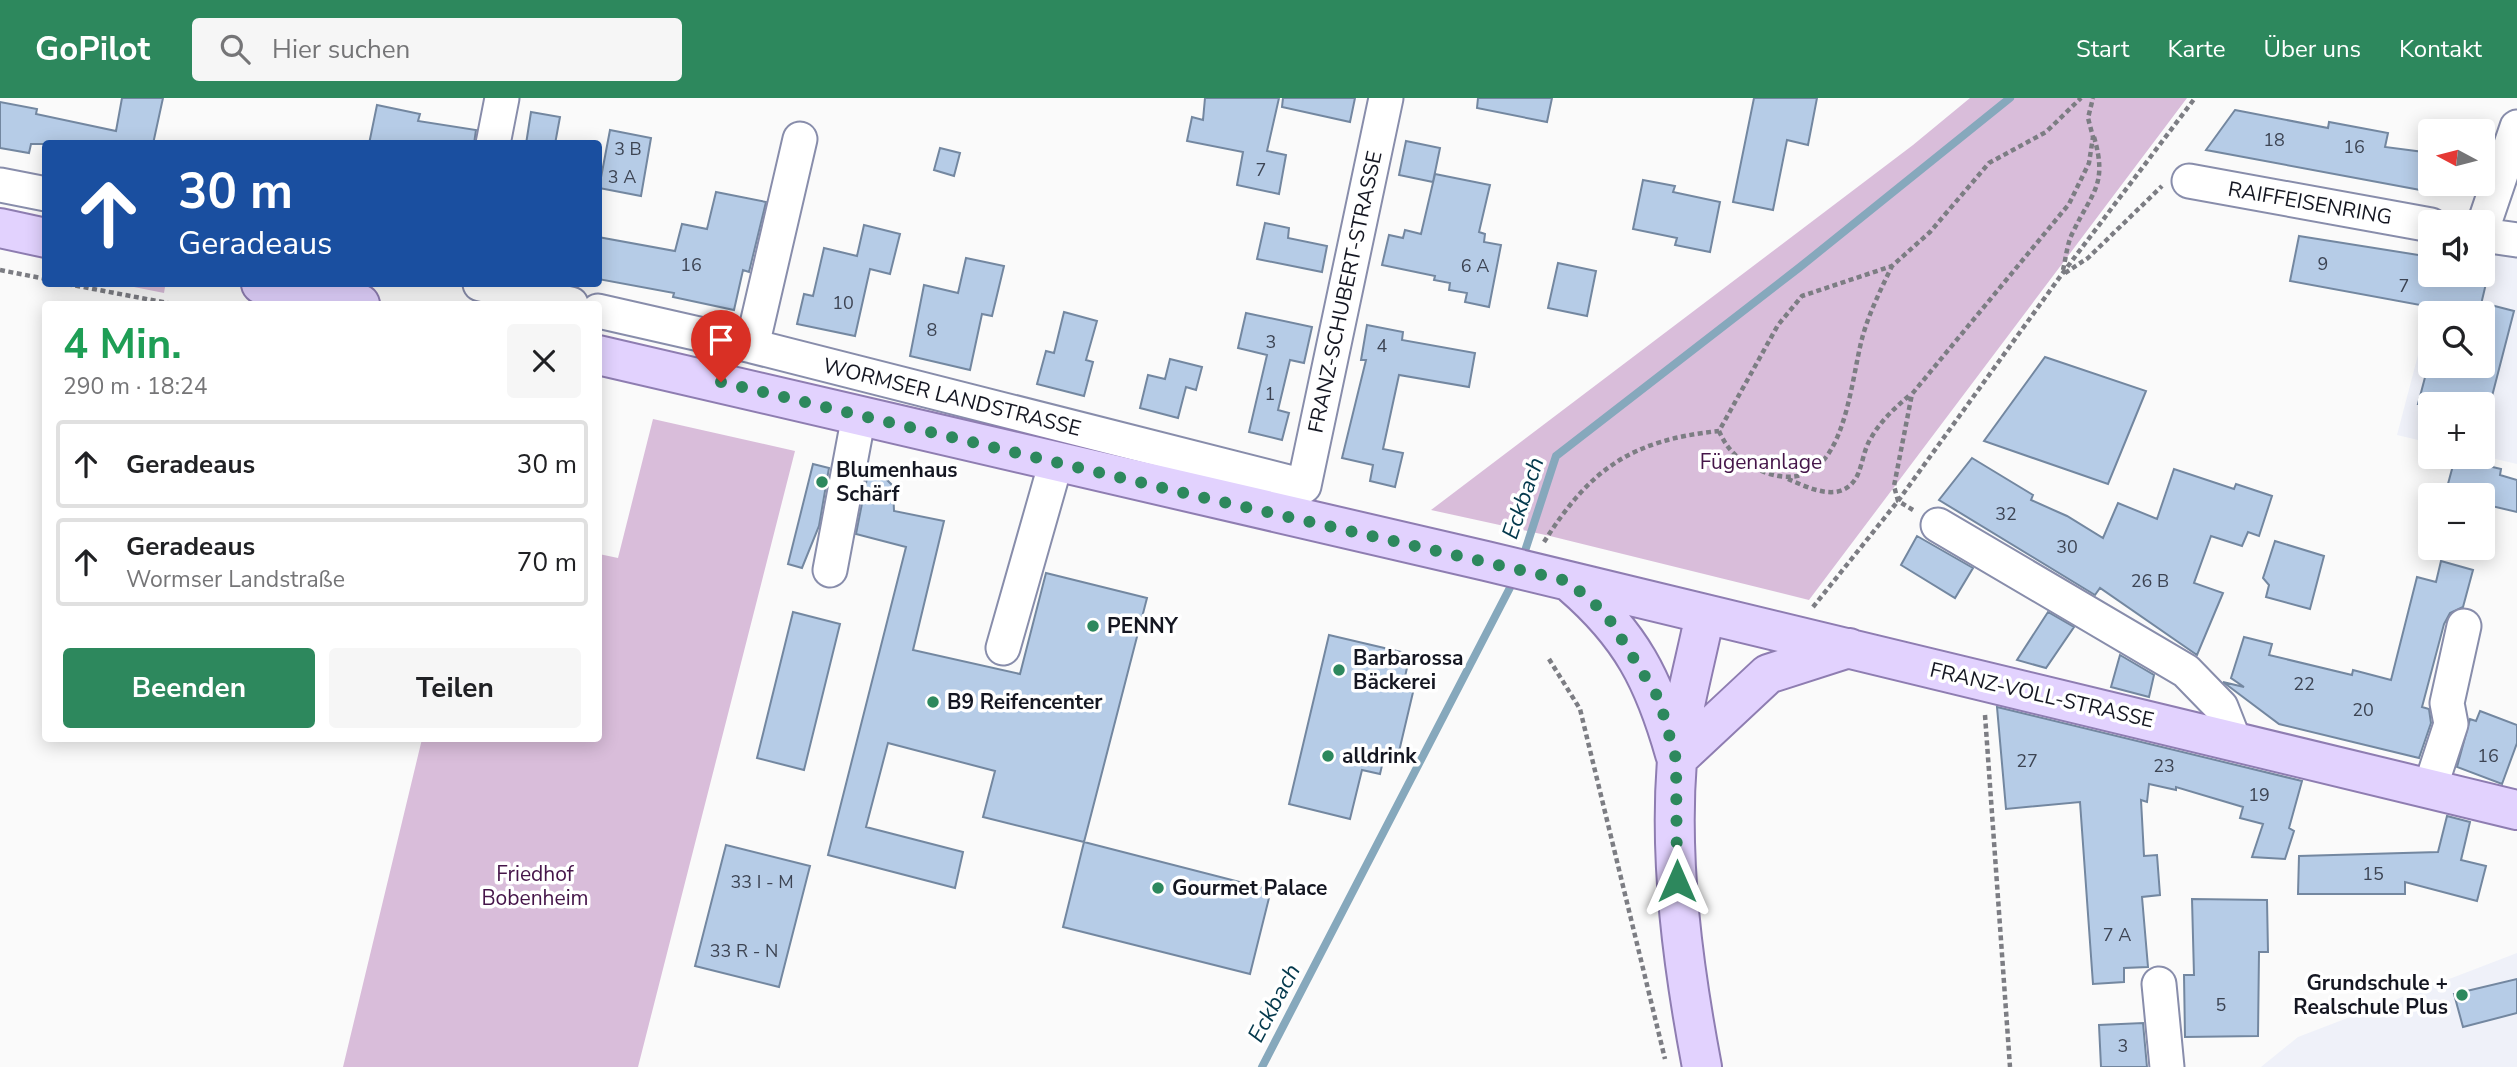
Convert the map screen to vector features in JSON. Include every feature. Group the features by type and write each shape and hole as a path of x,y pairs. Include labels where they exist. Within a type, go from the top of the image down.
{"main road":[{"path":"0,228 42,237"},
{"path":"276,287 345,301"},
{"name":"WORMSER LANDSTRASSE","path":"602,356 1486,561 1549,566 1705,614"},
{"path":"1549,566 1606,614 1640,664 1659,699 1676,759"},
{"path":"1702,1067 1690,1003 1677,881 1676,759 1705,614"},
{"name":"FRANZ-VOLL-STRASSE","path":"1705,614 2517,810"},
{"path":"1676,759 1768,674 1850,648"}],"street":[{"path":"494,140 502,98"},
{"name":"FRANZ-SCHUBERT-STRASSE","path":"1304,486 1386,98"},
{"path":"2488,210 2517,127"},
{"path":"752,346 800,139"},
{"name":"RAIFFEISENRING","path":"2189,181 2418,223"},
{"path":"0,185 42,193"},
{"path":"2495,237 2517,240"},
{"path":"494,287 557,301"},
{"name":"WORMSER LANDSTRASSE","path":"602,312 752,346 1304,486"},
{"path":"830,570 859,415"},
{"path":"1003,648 1056,462"},
{"path":"1938,525 2186,671 2221,707 2234,740"},
{"path":"2430,788 2451,724 2447,703 2464,626"},
{"path":"2159,984 2167,1067"}],"path":[{"path":"1785,478 1798,477 1819,467 1835,444 1874,302 1892,266 1930,232 1989,163 2046,132 2081,98"},
{"path":"2062,274 2071,235 2099,183 2101,160 2088,118 2093,98"},
{"path":"1833,582 1898,501 2062,274 2195,98"},
{"path":"1719,431 1735,457 1749,466 1812,490 1843,491 1852,485 1870,439 1880,422 1912,394 2069,204 2089,163 2094,137"},
{"path":"2062,274 2088,258 2166,182 2172,179 2189,181"},
{"path":"1719,431 1778,325 1802,296 1892,266"},
{"path":"0,270 42,278"},
{"path":"83,287 157,301"},
{"path":"1898,501 1894,486 1912,394"},
{"path":"1549,566 1569,502 1612,462 1656,443 1690,434 1719,431"},
{"path":"1549,659 1580,709 1667,1067"},
{"path":"1985,711 2010,1067"}],"shaded area":[{"path":"2495,253 2517,256 2517,464 2495,459 2495,392 2418,392 2418,440 2397,435 2418,355 2418,378 2495,378 2495,301 2432,301 2436,287 2495,287"},
{"name":"Grundschule + Realschule Plus","path":"2517,953 2517,1067 2261,1067 2298,1037"}],"green space":[{"name":"Fügenanlage","path":"1970,98 2187,98 1809,600 1550,536 1431,510 1913,145"},
{"path":"134,287 165,287 164,293"},
{"name":"Friedhof Bobenheim","path":"653,419 795,451 638,1067 343,1067 421,742 602,742 602,555 618,558"}],"building":[{"path":"122,98 163,98 154,140 42,140 42,144 31,144 29,153 0,148 0,102 37,109 36,114 116,131"},
{"path":"1205,98 1279,98 1267,151 1286,155 1279,194 1237,185 1243,152 1187,141 1192,117 1203,120"},
{"path":"1283,98 1355,98 1350,122 1282,107"},
{"path":"1478,98 1552,98 1547,122 1477,108"},
{"path":"1754,98 1817,98 1808,145 1787,140 1773,210 1733,202"},
{"path":"377,105 420,114 418,121 476,130 475,140 370,140"},
{"path":"2235,110 2328,128 2329,122 2388,133 2385,147 2418,151 2418,190 2206,150"},
{"path":"531,112 560,117 556,140 527,140"},
{"path":"610,130 651,138 641,196 602,189 602,172"},
{"path":"1406,141 1440,148 1433,182 1399,175"},
{"path":"940,148 960,153 954,176 934,170"},
{"path":"1435,174 1490,185 1479,232 1485,234 1484,242 1501,245 1489,307 1465,302 1467,293 1449,290 1450,283 1434,280 1435,276 1382,265 1389,235 1403,238 1405,230 1421,234"},
{"path":"1643,180 1675,186 1673,192 1720,202 1710,252 1675,245 1677,238 1633,229"},
{"path":"716,192 766,202 749,272 743,270 734,310 673,297 674,293 602,280 602,238 675,251 682,224 707,229"},
{"path":"1265,223 1289,228 1288,238 1327,246 1322,272 1257,259"},
{"path":"864,225 900,234 890,274 870,269 855,336 797,324 804,294 813,296 824,248 857,256"},
{"path":"2299,236 2418,255 2418,287 2485,287 2482,301 2418,301 2418,305 2290,281"},
{"path":"966,258 1004,266 992,316 982,314 970,370 910,356 924,285 958,293"},
{"path":"1558,263 1596,271 1587,316 1548,308"},
{"path":"2495,306 2514,311 2493,392 2421,392 2425,378 2495,378"},
{"path":"1064,312 1097,321 1086,360 1093,362 1084,396 1037,384 1046,351 1054,353"},
{"path":"1246,313 1312,327 1304,363 1290,360 1278,410 1289,413 1282,440 1249,432 1267,355 1238,348"},
{"path":"1367,325 1403,332 1402,340 1475,353 1469,387 1399,375 1383,449 1403,453 1395,487 1370,481 1373,465 1342,458 1366,360 1361,360"},
{"path":"2045,357 2146,391 2108,484 1984,441"},
{"path":"1170,359 1202,367 1196,390 1186,387 1178,418 1140,408 1148,375 1165,379"},
{"path":"1972,458 2033,495 2031,500 2067,516 2103,538 2118,503 2157,519 2174,469 2234,489 2236,484 2272,496 2259,536 2248,532 2242,546 2211,536 2194,583 2223,593 2197,655 2100,588 2095,595 1939,500"},
{"path":"813,464 829,468 819,526 802,568 788,564"},
{"path":"2452,469 2501,469 2500,475 2517,480 2517,512 2495,507 2495,483 2448,483"},
{"path":"875,475 885,478 893,486 894,511 944,521 913,650 1020,674 1046,573 1147,598 1084,842 983,817 995,771 888,743 866,827 963,852 955,888 828,855 906,547 856,534 867,478"},
{"path":"1917,536 1973,568 1955,598 1901,565"},
{"path":"2275,541 2324,556 2310,609 2266,597 2269,585 2263,578"},
{"path":"2441,561 2473,570 2463,607 2450,613 2444,624 2422,707 2429,709 2431,723 2419,758 2279,724 2223,682 2244,687 2231,678 2244,637 2272,644 2269,655 2352,675 2353,670 2391,680 2417,577 2436,582"},
{"path":"793,612 840,624 804,770 757,758"},
{"path":"2048,612 2074,627 2046,668 2017,660"},
{"path":"1329,635 1410,654 1403,686 1414,688 1397,760 1384,757 1380,774 1362,770 1350,819 1289,804"},
{"path":"2120,655 2154,675 2149,697 2111,687"},
{"path":"1997,707 2302,781 2289,828 2294,831 2285,859 2252,857 2263,824 2240,818 2243,807 2176,787 2176,790 2149,784 2147,802 2141,800 2144,856 2157,855 2160,895 2142,897 2148,967 2124,968 2124,982 2093,984 2080,802 2006,809"},
{"path":"2480,711 2517,725 2517,743 2502,784 2457,767 2470,719 2476,721"},
{"path":"2447,816 2470,822 2461,860 2486,866 2477,901 2405,882 2405,894 2298,894 2299,856 2438,852"},
{"path":"1084,842 1271,890 1250,974 1063,927"},
{"path":"726,845 810,866 779,987 695,966"},
{"path":"2192,899 2267,900 2268,952 2259,952 2258,1036 2185,1037 2184,975 2194,975"},
{"path":"2517,979 2517,1013 2463,1027 2454,994"},
{"path":"2143,1023 2147,1067 2101,1067 2099,1025"}],"waterway":[{"name":"Eckbach","path":"1522,560 1556,456 1800,267 2010,98"},
{"name":"Eckbach","path":"1262,1067 1515,578"}],"place":[{"name":"Blumenhaus Schärf","path":"822,482"},
{"name":"PENNY","path":"1093,626"},
{"name":"Barbarossa Bäckerei","path":"1339,670"},
{"name":"B9 Reifencenter","path":"933,702"},
{"name":"alldrink","path":"1328,756"},
{"name":"Gourmet Palace","path":"1158,888"},
{"name":"Grundschule + Realschule Plus","path":"2462,995"}],"route":[{"path":"721,382 1197,496 1568,581 1606,614 1640,664 1659,699 1676,759 1677,881"}]}
